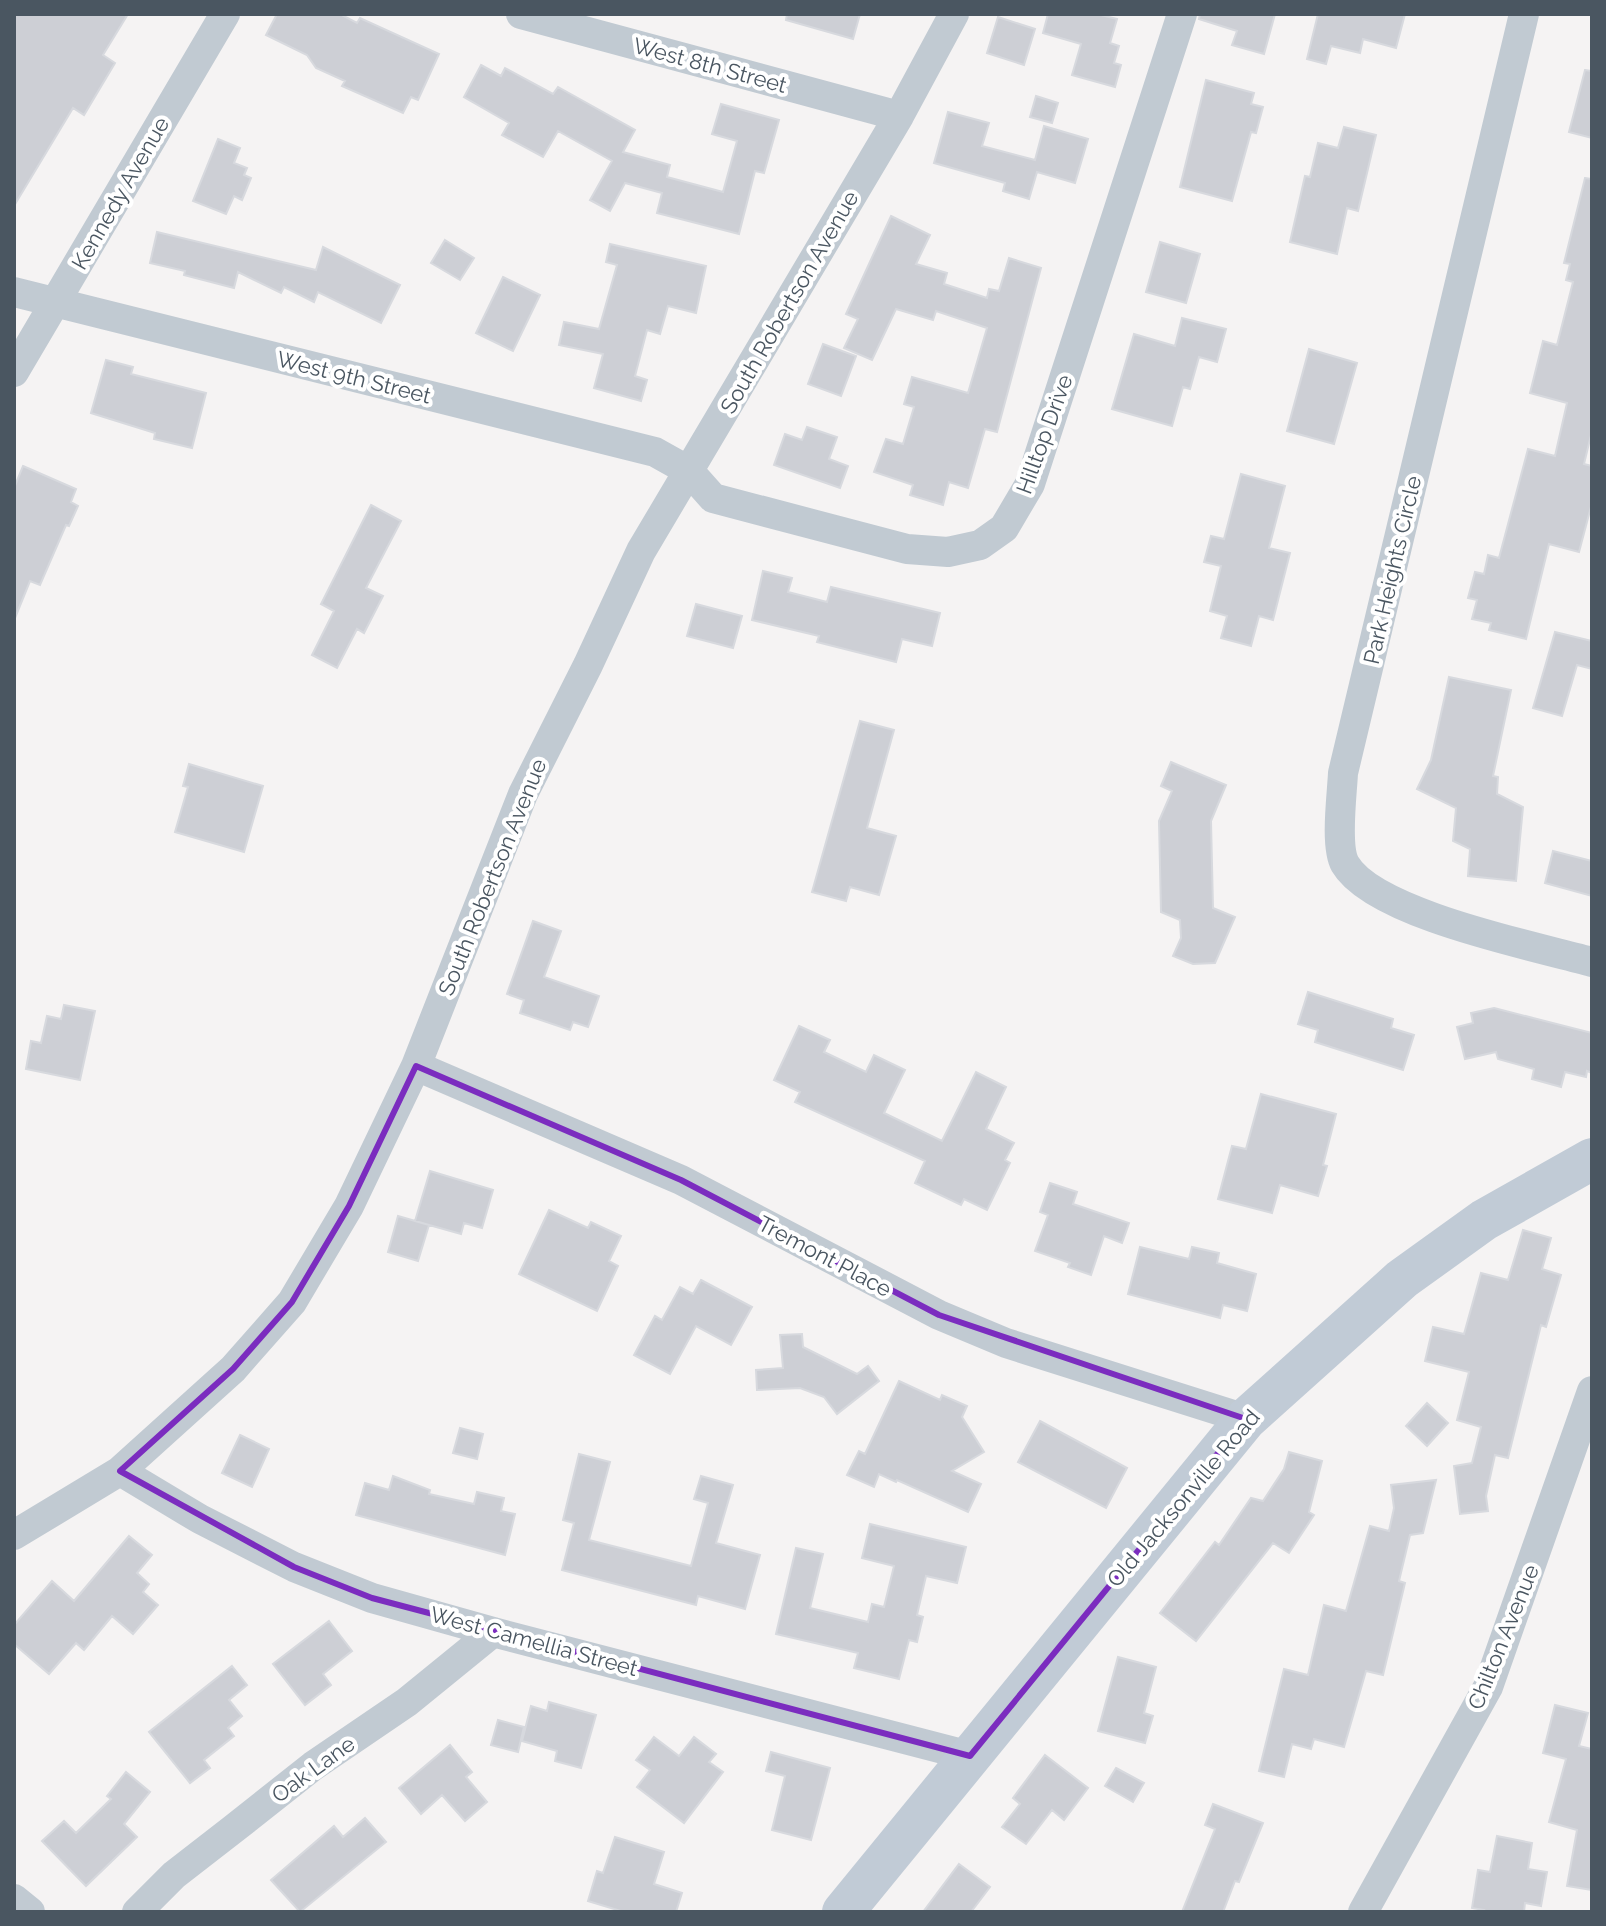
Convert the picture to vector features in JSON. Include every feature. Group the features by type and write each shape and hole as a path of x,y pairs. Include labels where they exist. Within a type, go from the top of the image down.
{"main road":[{"name":"Old Jacksonville Road","path":"843,1912 1246,1419 1402,1279 1484,1220 1592,1159"}],"street":[{"name":"Kennedy Avenue","path":"14,372 225,14"},
{"name":"West 8th Street","path":"521,14 899,116"},
{"name":"South Robertson Avenue","path":"14,1535 120,1471 233,1369 292,1302 349,1206 416,1066 523,794 641,551 899,116 954,14"},
{"name":"Hilltop Drive","path":"689,471 713,498 907,549 948,552 980,545 1004,528 1030,484 1182,14"},
{"name":"Park Heights Circle","path":"1524,14 1343,773 1340,825 1343,861 1358,882 1378,895 1419,914 1592,962"},
{"name":"West 9th Street","path":"14,292 655,452 689,471"},
{"name":"Tremont Place","path":"416,1066 681,1180 939,1315 1006,1343 1246,1419"},
{"name":"Chilton Avenue","path":"1363,1912 1488,1687 1592,1391"},
{"name":"West Camellia Street","path":"120,1471 200,1519 294,1567 372,1598 970,1756"},
{"name":"Oak Lane","path":"137,1912 174,1875 313,1766 407,1702 493,1632"},
{"path":"14,1899 30,1912"}],"highlighted area":[{"path":"416,1066 681,1180 939,1315 1246,1419 970,1756 372,1598 294,1567 120,1471 233,1369 292,1302 349,1206"}],"building":[{"path":"14,14 128,14 103,55 115,63 84,115 73,108 14,206"},
{"path":"277,14 340,14 357,23 360,18 439,54 418,100 411,97 403,113 342,86 345,81 316,68 307,55 266,35"},
{"path":"787,14 860,14 853,39 786,20"},
{"path":"1048,14 1097,14 1117,19 1110,43 1119,46 1114,63 1121,65 1115,87 1072,75 1081,44 1043,33"},
{"path":"1200,14 1275,14 1264,54 1232,45 1237,31 1199,19"},
{"path":"1318,14 1405,14 1396,48 1363,39 1360,53 1331,46 1326,64 1307,59"},
{"path":"998,17 1035,29 1024,65 987,53"},
{"path":"481,65 501,76 505,68 553,94 558,87 635,130 623,152 670,165 667,177 723,192 737,141 712,134 721,104 779,120 764,173 755,171 739,234 657,213 662,193 625,183 610,211 590,200 612,161 558,131 543,157 502,135 509,123 464,97"},
{"path":"1585,70 1592,71 1592,138 1569,132"},
{"path":"1206,80 1254,93 1251,104 1263,107 1256,133 1251,132 1232,201 1180,187"},
{"path":"1036,96 1058,103 1052,123 1030,117"},
{"path":"948,112 989,123 982,146 1035,160 1044,126 1088,139 1075,183 1037,172 1029,199 1003,191 1005,183 934,163"},
{"path":"1344,127 1376,135 1358,211 1347,208 1337,254 1290,242 1305,176 1310,177 1318,143 1338,148"},
{"path":"218,139 240,148 234,163 247,168 244,175 251,178 242,200 234,196 226,214 193,201"},
{"path":"1585,178 1592,179 1592,431 1584,464 1592,466 1592,503 1579,552 1549,544 1526,639 1489,630 1491,623 1472,619 1477,600 1468,598 1475,572 1484,574 1488,555 1499,558 1528,449 1555,456 1567,403 1530,393 1543,341 1557,345 1573,282 1566,280 1570,264 1564,263"},
{"path":"891,216 930,235 916,264 947,273 944,284 987,298 989,289 999,291 1009,258 1041,268 997,432 985,429 968,488 949,482 943,505 910,495 913,485 874,472 886,439 903,444 914,407 904,404 912,377 968,393 987,328 936,311 933,320 896,309 872,360 844,348 858,319 846,314"},
{"path":"157,232 316,270 323,247 400,285 381,323 318,292 314,302 284,287 281,293 238,272 234,288 150,263"},
{"path":"445,240 474,258 460,280 431,263"},
{"path":"1160,242 1200,254 1186,303 1146,292"},
{"path":"610,244 706,266 696,313 668,306 660,334 647,330 635,376 647,380 641,401 594,388 603,354 559,345 564,322 599,329 617,265 606,262"},
{"path":"503,277 540,295 513,351 476,333"},
{"path":"1182,318 1226,329 1217,362 1199,357 1190,389 1183,387 1172,426 1112,409 1134,334 1175,346"},
{"path":"823,344 856,356 841,396 808,384"},
{"path":"1309,349 1357,363 1334,444 1287,431"},
{"path":"106,360 133,367 131,374 206,393 192,448 154,439 155,433 91,413"},
{"path":"807,427 837,437 829,459 848,466 840,488 774,465 785,434 802,440"},
{"path":"23,466 76,489 71,502 78,506 69,526 66,525 40,585 30,581 15,618 14,488"},
{"path":"1241,474 1285,486 1269,548 1290,553 1273,620 1259,616 1251,646 1221,638 1227,616 1210,611 1221,566 1204,562 1211,536 1224,539"},
{"path":"371,505 401,521 366,588 383,596 364,633 357,629 337,668 312,655 334,611 321,604"},
{"path":"763,571 792,578 788,592 827,602 831,587 940,613 932,646 902,639 896,662 817,642 819,636 752,620"},
{"path":"696,604 742,616 733,648 687,636"},
{"path":"1555,632 1592,641 1592,669 1577,665 1562,716 1533,708"},
{"path":"1449,677 1511,690 1493,776 1498,777 1497,794 1523,807 1516,881 1468,876 1470,849 1453,841 1456,808 1417,789 1431,760"},
{"path":"860,721 894,730 867,828 896,836 879,895 850,887 846,901 812,892"},
{"path":"1171,762 1226,785 1211,821 1213,908 1235,917 1215,963 1193,964 1173,956 1181,938 1180,920 1161,912 1159,821 1172,791 1161,786"},
{"path":"189,764 263,786 244,852 175,832 188,787 183,786"},
{"path":"1553,851 1592,861 1592,896 1545,883"},
{"path":"533,921 561,931 544,977 599,996 588,1027 573,1022 570,1030 520,1013 524,1000 507,994"},
{"path":"1308,992 1393,1019 1391,1028 1414,1035 1403,1070 1315,1042 1318,1030 1298,1024"},
{"path":"64,1005 95,1011 80,1080 26,1069 31,1041 41,1043 47,1016 61,1019"},
{"path":"1494,1008 1592,1033 1592,1073 1587,1071 1586,1077 1565,1072 1561,1087 1532,1079 1534,1069 1498,1059 1496,1052 1465,1059 1457,1027 1473,1023 1471,1013"},
{"path":"799,1026 830,1040 824,1052 866,1072 874,1055 905,1070 884,1113 942,1141 976,1072 1006,1087 986,1129 1014,1143 1005,1160 1010,1163 987,1210 964,1199 961,1205 915,1183 925,1161 795,1102 800,1092 774,1080"},
{"path":"1261,1094 1336,1114 1318,1196 1280,1185 1272,1213 1218,1199 1232,1146 1246,1149"},
{"path":"430,1171 493,1190 482,1228 464,1223 461,1234 415,1221"},
{"path":"1050,1183 1077,1192 1073,1204 1129,1223 1122,1243 1104,1236 1091,1275 1068,1267 1070,1263 1035,1251 1048,1215 1040,1212"},
{"path":"549,1210 588,1228 591,1222 621,1236 609,1261 618,1266 597,1311 519,1274"},
{"path":"398,1216 429,1225 418,1261 388,1252"},
{"path":"1523,1230 1551,1238 1542,1269 1561,1275 1546,1327 1541,1325 1508,1458 1495,1455 1486,1496 1488,1511 1460,1514 1454,1466 1472,1463 1481,1427 1457,1420 1469,1372 1425,1361 1433,1327 1464,1334 1481,1273 1508,1280"},
{"path":"1140,1247 1189,1259 1192,1247 1219,1253 1217,1263 1256,1274 1247,1311 1223,1305 1220,1318 1128,1294"},
{"path":"701,1280 752,1307 731,1345 696,1326 670,1374 634,1355 655,1316 662,1320 680,1287 693,1294"},
{"path":"802,1334 803,1347 857,1374 868,1366 879,1381 837,1414 824,1397 800,1388 757,1390 756,1370 783,1368 780,1335"},
{"path":"899,1381 940,1400 942,1395 967,1406 962,1417 984,1452 952,1471 981,1484 968,1512 879,1474 874,1487 847,1475 859,1451 865,1454"},
{"path":"1427,1403 1448,1423 1427,1446 1406,1426"},
{"path":"1040,1421 1127,1468 1106,1508 1018,1462"},
{"path":"460,1428 483,1434 477,1459 453,1453"},
{"path":"240,1435 269,1449 252,1487 222,1473"},
{"path":"1289,1452 1322,1461 1309,1512 1314,1515 1289,1553 1273,1543 1196,1641 1160,1613 1215,1542 1219,1545 1251,1498 1263,1501 1284,1469"},
{"path":"579,1454 610,1462 589,1540 691,1566 708,1503 694,1499 701,1476 733,1485 716,1543 760,1555 745,1609 698,1596 696,1605 562,1570 574,1523 563,1520"},
{"path":"393,1476 430,1490 429,1494 474,1504 477,1492 504,1498 501,1511 515,1514 505,1555 356,1515 365,1483 389,1490"},
{"path":"1436,1480 1423,1533 1410,1535 1399,1581 1405,1583 1383,1675 1366,1671 1344,1747 1314,1739 1311,1749 1292,1744 1284,1777 1259,1771 1284,1669 1308,1675 1324,1605 1346,1611 1370,1526 1389,1531 1394,1508 1391,1485"},
{"path":"870,1524 966,1547 957,1583 926,1576 917,1615 923,1617 917,1642 909,1640 899,1679 854,1668 858,1653 776,1634 796,1548 823,1554 810,1608 868,1622 872,1604 884,1607 894,1566 862,1558"},
{"path":"129,1536 152,1555 137,1573 149,1584 143,1592 158,1605 133,1634 112,1616 84,1650 76,1643 49,1674 14,1644 14,1625 52,1581 74,1601"},
{"path":"329,1621 352,1651 323,1674 331,1685 305,1705 273,1664"},
{"path":"1118,1657 1156,1667 1144,1713 1153,1716 1145,1743 1098,1731"},
{"path":"232,1666 247,1685 229,1700 242,1716 228,1728 234,1736 204,1760 210,1768 190,1783 149,1732"},
{"path":"549,1702 596,1715 581,1768 555,1761 557,1751 522,1741 531,1706 547,1711"},
{"path":"1555,1705 1588,1713 1579,1746 1592,1749 1592,1890 1567,1886 1577,1830 1549,1822 1566,1759 1543,1753"},
{"path":"498,1720 524,1727 518,1752 491,1745"},
{"path":"654,1737 679,1756 694,1737 716,1754 709,1762 723,1772 684,1823 637,1787 650,1770 636,1760"},
{"path":"450,1745 472,1772 466,1777 487,1802 465,1821 442,1795 421,1814 399,1788"},
{"path":"771,1752 830,1768 811,1840 772,1830 785,1776 766,1771"},
{"path":"1045,1755 1088,1788 1064,1820 1052,1810 1026,1844 1002,1827 1020,1804 1013,1798"},
{"path":"1116,1768 1144,1783 1133,1802 1105,1786"},
{"path":"126,1772 150,1792 124,1824 137,1837 86,1886 42,1841 64,1821 76,1833 111,1799 107,1796"},
{"path":"1213,1804 1263,1823 1223,1912 1182,1912 1215,1829 1205,1825"},
{"path":"365,1818 386,1842 300,1912 271,1880 334,1826 343,1837"},
{"path":"1497,1836 1532,1843 1528,1869 1547,1872 1541,1906 1525,1903 1524,1912 1483,1912 1472,1908 1478,1870 1490,1872"},
{"path":"615,1837 664,1852 654,1884 682,1893 676,1912 624,1912 588,1901 597,1871 603,1873"},
{"path":"959,1864 990,1887 971,1912 923,1912"}]}
